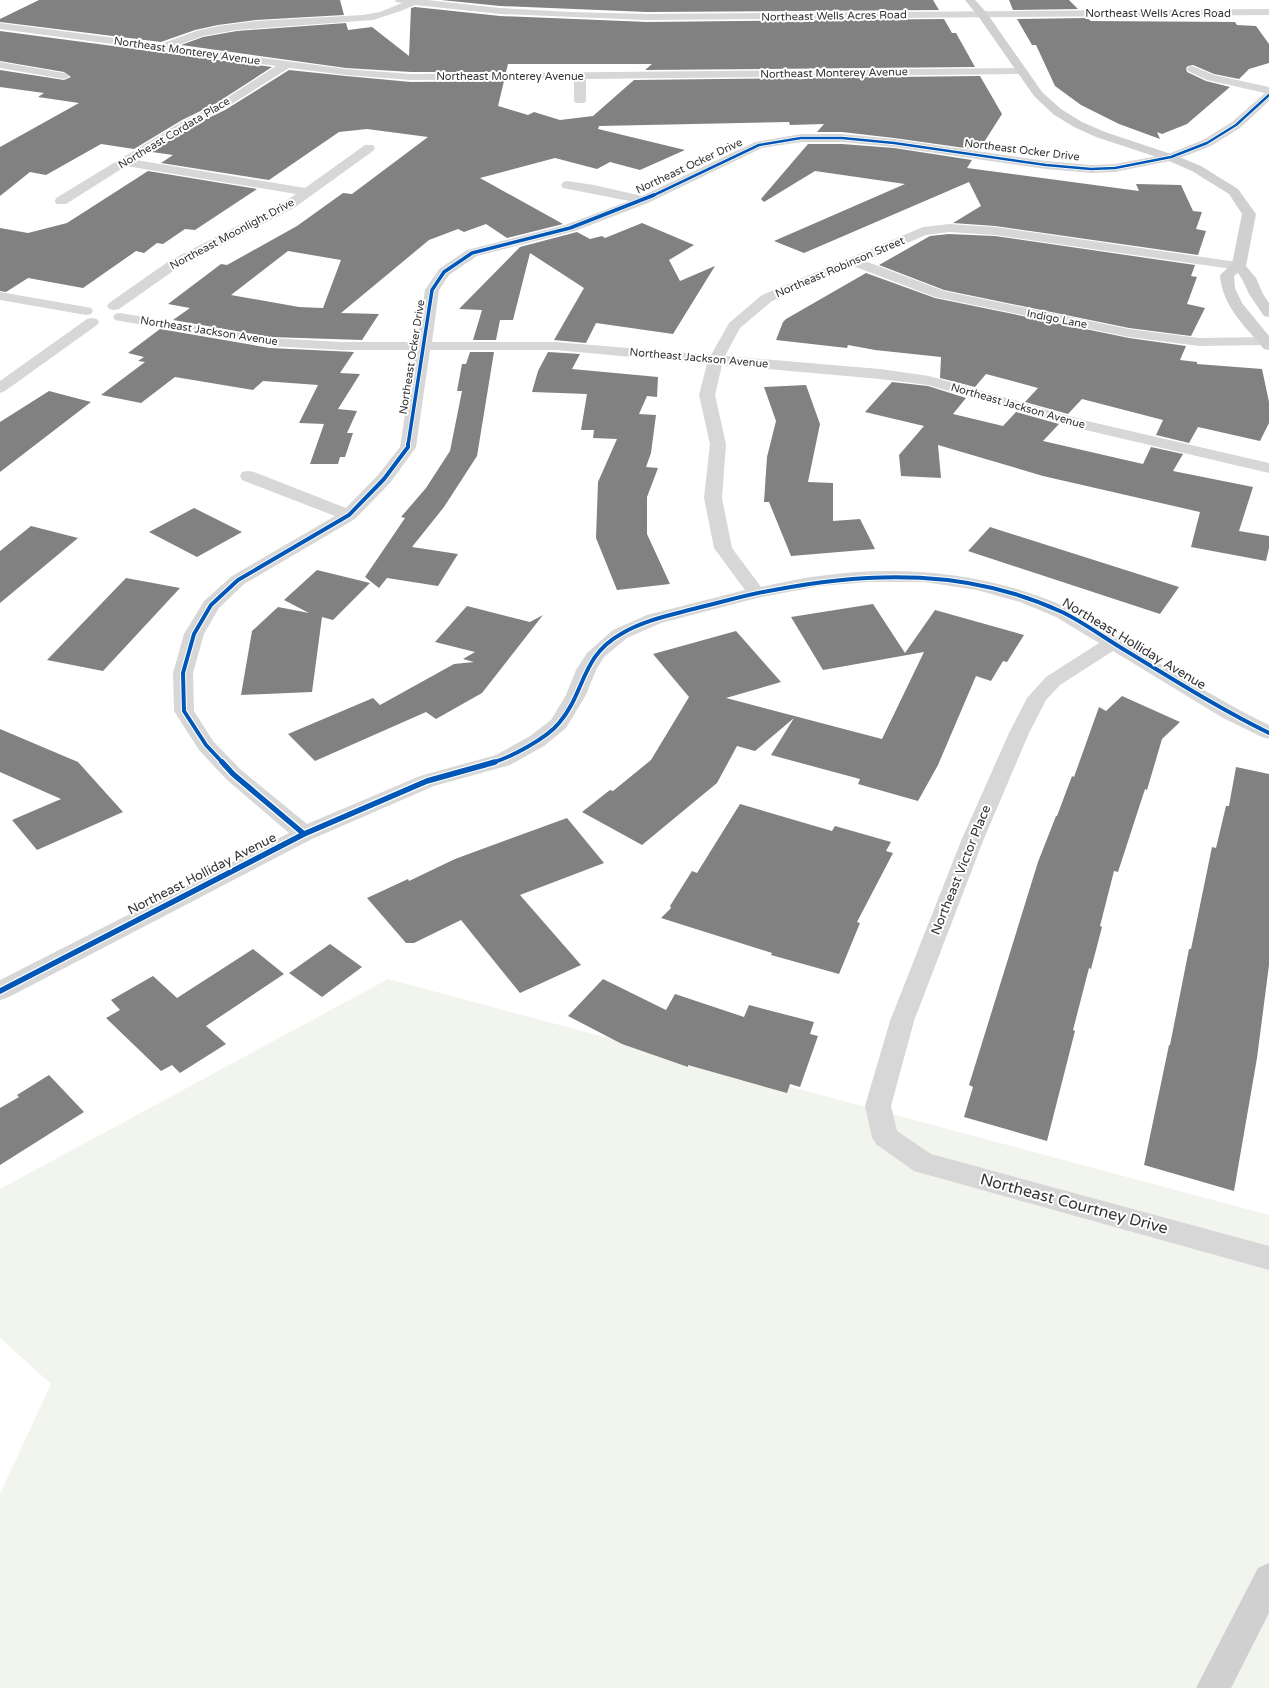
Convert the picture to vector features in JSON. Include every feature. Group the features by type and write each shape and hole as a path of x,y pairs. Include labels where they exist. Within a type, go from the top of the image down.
{"street":[{"name":"Northeast Wells Acres Road","path":"400,0 500,11 647,17 1269,12"},
{"path":"970,0 982,14 1038,94 1049,106 1071,121 1105,135 1171,158 1206,173 1236,193 1249,214 1238,266 1227,276 1228,288 1235,304 1267,343"},
{"path":"162,48 184,38 214,29 257,24 361,18 392,12 412,2"},
{"name":"Northeast Monterey Avenue","path":"0,26 353,73 411,77 1022,71"},
{"name":"Northeast Cordata Place","path":"61,201 187,123 220,106 287,64"},
{"path":"0,65 64,76"},
{"path":"1192,69 1211,78 1269,90"},
{"path":"580,76 580,101"},
{"name":"Northeast Ocker Drive","path":"304,834 233,774 206,745 184,712 183,674 194,634 211,605 238,580 349,515 384,479 408,447 432,290 444,272 472,253 570,228 643,200 759,145 801,138 842,138 894,143 1092,169 1115,168 1171,158 1207,143 1236,125 1269,95"},
{"name":"Northeast Moonlight Drive","path":"0,388 104,316 160,272 289,205 369,148"},
{"path":"126,162 309,192"},
{"path":"567,185 594,189 643,200"},
{"name":"Northeast Robinson Street","path":"756,593 723,548 712,498 718,444 707,395 716,359 734,326 766,298 923,232 949,228 994,231 1238,266"},
{"name":"Indigo Lane","path":"852,261 940,294 1122,332 1199,342 1267,343"},
{"path":"1238,266 1249,278 1256,294 1269,313"},
{"name":"Northeast Jackson Avenue","path":"0,296 104,316 270,342 342,346 556,346 880,374 929,382 1083,425 1269,468"},
{"path":"248,476 349,515"},
{"name":"Northeast Holliday Avenue","path":"0,991 304,834 427,781 502,760 537,741 559,724 576,695 586,670 597,653 620,634 654,619 756,593 820,581 870,577 924,577 978,585 1027,598 1063,613 1230,714 1269,733"},
{"name":"Northeast Victor Place","path":"885,1137 878,1106 902,1021 972,841 1019,733 1037,698 1053,681 1113,643"},
{"name":"Northeast Courtney Drive","path":"885,1137 923,1163 1269,1258"},
{"path":"1213,1688 1269,1579"}],"shaded area":[{"path":"388,979 1269,1215 1269,1688 0,1688 0,1494 51,1384 0,1338 0,1189"}],"building":[{"path":"39,0 340,0 344,15 256,20 218,25 195,30 161,42 0,22 0,19"},
{"path":"441,0 933,0 939,10 647,12 500,6"},
{"path":"1009,0 1069,0 1078,9 1013,10"},
{"path":"415,7 500,16 647,22 944,19 952,33 956,33 975,67 645,70 652,64 508,64 506,72 411,72 346,68 181,45 203,37 237,31 346,23 348,30 372,27 409,56 411,8"},
{"path":"1087,18 1091,21 1235,22 1237,25 1256,26 1269,44 1269,63 1249,69 1239,79 1214,74 1193,65 1188,66 1186,68 1187,72 1206,81 1230,87 1187,124 1162,134 1157,132 1160,139 1119,124 1081,105 1055,86 1036,45 1032,45 1017,19"},
{"path":"0,31 272,67 215,104 182,120 134,149 101,144 46,175 30,172 0,196 0,147 79,103 38,97 44,93 0,87 0,70 64,80 71,77 64,72 0,61"},
{"path":"289,70 411,82 504,81 498,106 528,115 534,112 560,120 593,116 634,80 980,76 1002,114 979,150 842,132 817,132 824,124 790,125 789,122 599,126 598,129 685,150 640,170 610,162 597,169 555,158 480,178 563,224 507,238 486,224 464,232 458,229 429,240 341,313 379,314 362,340 270,337 173,320 190,308 168,304 221,264 227,265 297,226 343,193 352,194 428,137 367,129 339,132 269,180 161,163 173,155 152,152 192,126 225,110","holes":["288,251 341,260 323,308 299,307 231,295"]},
{"path":"808,144 842,144 894,148 972,160 967,168 1139,191 1136,184 1181,185 1193,211 1202,212 1196,229 1206,231 1198,255 995,226 953,223 981,206 969,182 804,253 774,241 905,184 815,171 764,202 761,199"},
{"path":"148,171 257,189 195,230 185,229 163,244 157,243 144,253 136,251 83,288 28,278 6,292 0,291 0,228 28,233 67,223"},
{"path":"642,223 694,245 669,260 680,281 715,266 673,334 596,323 586,343 554,340 584,288 530,253 513,320 500,320 496,340 473,340 482,310 459,309 520,247 577,232 590,239 602,236 605,238"},
{"path":"949,234 995,236 1195,265 1191,276 1197,277 1187,304 1205,308 1191,336 1129,328 944,290 879,265 930,236"},
{"path":"866,273 935,298 1129,338 1186,346 1180,360 1197,362 1197,364 1262,369 1269,402 1269,423 1260,441 1198,427 1189,443 1156,435 1163,420 1082,399 1068,414 1025,402 1038,388 986,374 975,387 940,378 941,357 875,350 848,345 847,348 776,340 783,322 786,319"},
{"path":"160,329 270,348 354,352 340,373 360,374 338,409 357,411 347,433 353,433 345,457 340,457 338,464 310,464 324,424 299,423 318,385 263,381 253,390 175,377 141,403 101,395 145,362 138,361 144,357 128,353"},
{"path":"470,352 494,352 477,456 444,507 412,547 458,554 438,586 387,578 379,588 365,577 405,518 401,517 426,488 450,451 462,391 457,391 462,364 466,364"},
{"path":"548,352 580,354 572,369 658,377 657,397 647,396 639,414 656,415 651,453 646,467 658,468 647,497 647,534 670,584 617,590 596,538 598,482 617,439 593,438 594,430 581,430 587,394 532,392 538,371"},
{"path":"892,382 928,386 966,398 953,414 1003,426 1016,412 1059,424 1043,441 1143,464 1151,447 1183,454 1173,471 1253,487 1239,531 1269,536 1269,548 1266,561 1191,547 1200,512 1043,476 938,445 941,478 901,476 899,455 924,426 865,412"},
{"path":"806,385 820,424 808,482 833,483 833,521 860,519 875,549 791,556 769,502 764,502 767,457 776,421 764,387"},
{"path":"49,391 91,402 0,472 0,422"},
{"path":"194,508 242,532 197,557 149,532"},
{"path":"31,526 78,538 0,603 0,551"},
{"path":"990,527 1179,587 1160,614 968,551"},
{"path":"317,570 370,583 333,620 322,617 312,692 241,695 252,631 278,607 309,613 284,600"},
{"path":"126,578 180,588 103,671 47,660"},
{"path":"873,604 905,653 935,610 1024,635 1007,662 1003,661 991,681 976,676 938,765 918,801 858,784 860,779 771,755 794,718 755,751 737,746 717,783 642,845 582,812 610,790 613,791 651,760 689,697 653,654 736,631 781,682 726,698 882,739 924,652 823,670 791,617"},
{"path":"467,606 530,622 543,615 482,693 436,719 426,712 315,761 288,734 373,698 380,705 454,664 474,662 463,659 475,652 435,642"},
{"path":"1122,696 1180,722 1162,739 1147,790 1145,789 1118,872 1114,871 1100,926 1102,927 1091,969 1089,968 1073,1030 1075,1031 1047,1141 964,1117 973,1087 969,1085 1038,862 1056,816 1072,776 1074,777 1099,707 1106,711"},
{"path":"0,729 78,762 123,812 37,850 12,820 61,799 0,772"},
{"path":"1236,767 1269,774 1269,965 1257,1058 1234,1191 1144,1165 1212,847 1216,848 1226,806 1229,806"},
{"path":"740,804 832,831 835,826 891,842 886,851 893,853 857,922 860,923 839,974 771,955 772,953 661,918 671,908 670,906 692,871 697,873"},
{"path":"567,818 604,863 520,895 581,965 520,993 461,920 414,943 406,943 367,898 408,879 409,881 455,859"},
{"path":"330,944 362,967 322,997 289,973"},
{"path":"253,949 284,974 206,1026 226,1044 180,1073 172,1065 161,1071 106,1018 120,1010 111,1000 153,976 177,998"},
{"path":"603,979 666,1010 675,994 744,1017 749,1005 814,1022 810,1034 818,1036 800,1087 790,1084 787,1093 688,1065 688,1067 622,1044 568,1016"},
{"path":"49,1075 84,1112 0,1165 0,1108 19,1097 17,1095"}],"cycle path":[{"path":"304,834 233,774 206,745 184,711 183,673 194,634 211,605 238,580 349,515 384,479 408,447 432,290 444,272 472,253 570,228 643,200 759,145 801,138 842,138 894,143 1046,165 1091,169 1115,168 1171,157 1207,143 1236,125 1269,95"},
{"path":"0,991 304,834 427,781 503,760 537,741 559,724 576,695 586,670 597,653 620,634 654,619 756,593 820,581 869,577 924,577 978,585 1027,598 1063,613 1230,714 1269,733"}]}
